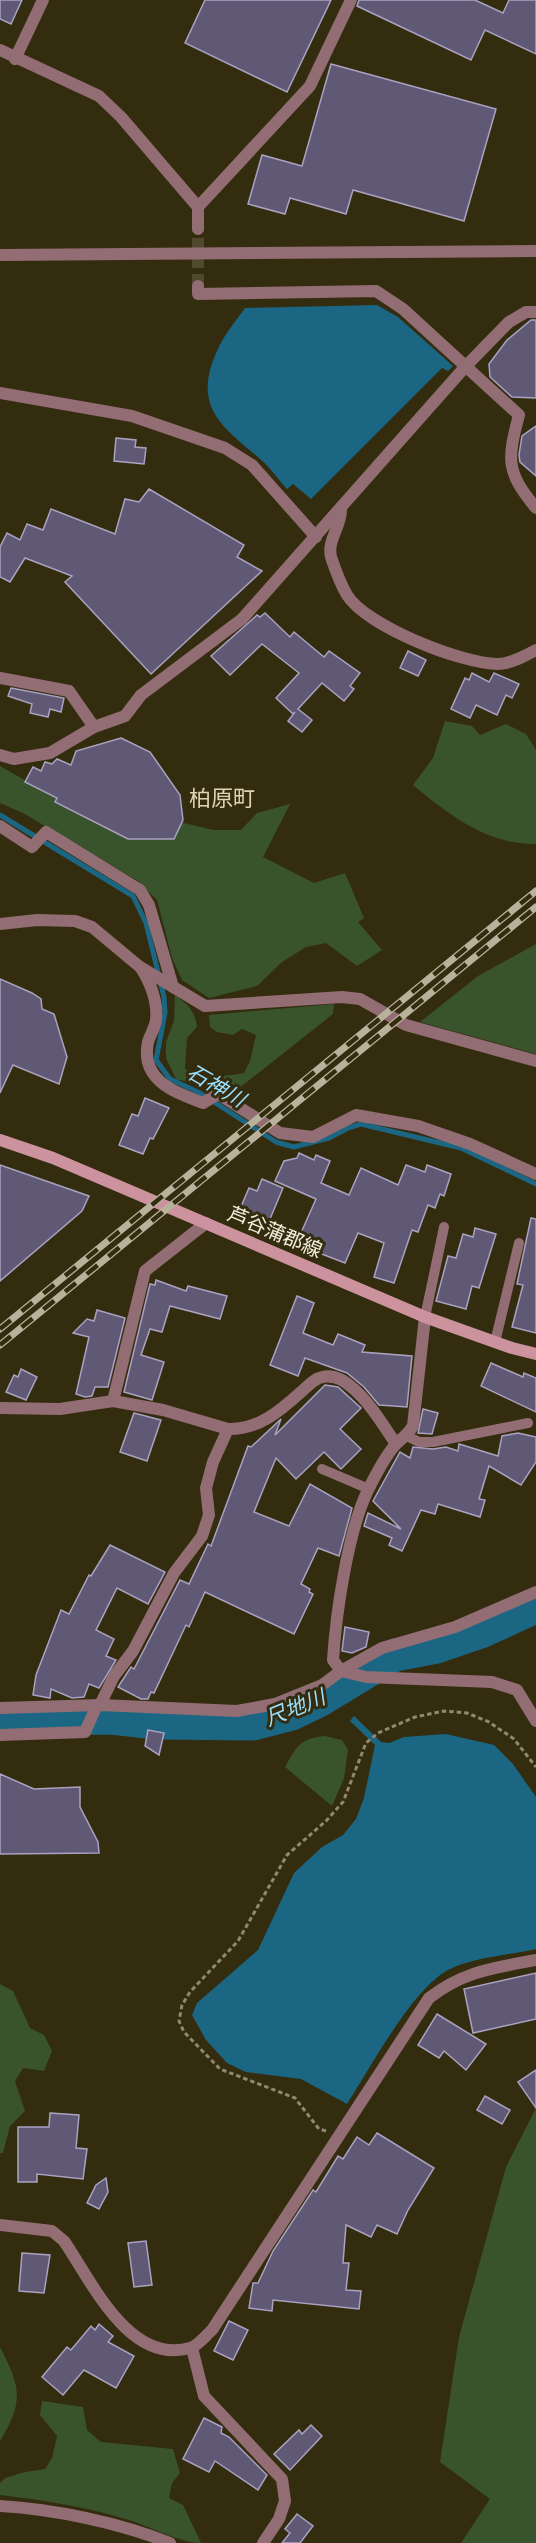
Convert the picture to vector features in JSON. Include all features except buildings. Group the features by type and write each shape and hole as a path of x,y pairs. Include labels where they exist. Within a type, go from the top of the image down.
{"main road":[{"name":"芦谷蒲郡線","path":"0,1140 53,1158 425,1317 536,1354"}],"street":[{"path":"15,59 43,0"},
{"path":"198,207 310,86 351,0"},
{"path":"0,50 15,59 99,96 121,117 198,207 198,229"},
{"path":"0,255 536,251"},
{"path":"198,286 198,294 376,291 403,309 519,416 510,453 512,474 536,508"},
{"path":"0,755 14,759 50,753 94,727 125,716 141,695 242,619 341,510 465,367 509,322 526,312 536,312"},
{"path":"0,393 132,416 225,448 252,465 316,537"},
{"path":"341,510 341,521 332,537 331,555 347,597 380,623 465,660 500,664 536,650"},
{"path":"0,678 69,691 94,727"},
{"path":"0,826 32,847 46,832 140,890 149,905 170,985"},
{"path":"0,924 37,920 75,921 92,927 146,970 205,1005 342,997 360,999 406,1025 536,1061"},
{"path":"146,970 155,1000 156,1021 148,1041 149,1068 168,1089 203,1103 218,1094 280,1133 313,1137 356,1115 418,1126 470,1144 536,1174"},
{"path":"113,1401 145,1271 206,1223"},
{"path":"425,1317 413,1426 407,1436 396,1444 369,1489 353,1534 333,1660 346,1671 366,1677 492,1682 517,1690 536,1721"},
{"path":"0,1408 60,1409 113,1401 163,1410 228,1429 259,1424 282,1409 317,1378 330,1375 342,1380 364,1399 396,1444"},
{"path":"0,1735 85,1732 114,1676 133,1651 174,1573 202,1536 209,1515 206,1488 213,1462 228,1429"},
{"path":"0,1708 97,1707 237,1711 275,1704 322,1685 382,1648 455,1627 536,1592"},
{"path":"0,2225 52,2231 64,2241 120,2323 138,2341 167,2350 192,2348 212,2330 429,1998 449,1983 473,1972 536,1960"},
{"path":"192,2348 204,2396 282,2479 285,2501 279,2519 263,2543"},
{"path":"0,2506 25,2508 140,2531 170,2543"}],"lane":[{"path":"425,1317 444,1227"},
{"path":"495,1342 519,1243"},
{"path":"407,1436 419,1442 433,1442 528,1423"},
{"path":"322,1469 369,1489"}],"path":[{"path":"340,2135 319,2129 295,2098 220,2069 184,2032 179,2021 182,2004 190,1992 238,1941 287,1855 326,1821 343,1802 366,1743 378,1732 415,1717 444,1712 466,1713 489,1722 514,1738 536,1767"}],"green space":[{"path":"445,721 472,726 480,735 506,724 526,734 536,750 536,844 501,839 469,826 440,807 413,785 433,758"},
{"path":"0,766 42,790 214,830 241,830 257,813 290,804 263,857 314,883 345,873 364,918 358,922 382,950 357,966 326,943 306,947 282,962 257,986 209,998 182,980 172,958 157,900 138,881 23,813 0,803"},
{"path":"536,944 536,1054 420,1022 478,976"},
{"path":"175,995 190,1008 197,1027 187,1038 185,1069 214,1076 244,1073 250,1061 256,1035 242,1029 233,1035 217,1032 210,1027 209,1015 334,1004 333,1014 233,1093 176,1079 166,1058 166,1042 174,1021"},
{"path":"325,1736 342,1740 348,1750 344,1778 332,1806 285,1767 300,1744"},
{"path":"0,1984 13,1991 30,2028 44,2035 52,2051 44,2071 23,2068 15,2081 25,2111 10,2126 3,2153 0,2153"},
{"path":"536,2108 536,2543 461,2543 490,2499 440,2462 459,2337 506,2167"},
{"path":"0,2347 16,2384 17,2394 13,2415 0,2441"},
{"path":"42,2401 83,2407 87,2430 101,2442 173,2449 180,2473 172,2483 169,2498 183,2505 201,2543 172,2537 131,2521 92,2510 0,2495 0,2483 5,2478 45,2469 52,2458 57,2436 40,2415"}],"water":[{"path":"377,305 398,317 453,366 448,371 442,368 311,499 293,484 287,489 267,465 222,425 209,401 210,370 222,340 245,308"},
{"path":"354,1716 381,1742 389,1743 404,1737 446,1734 494,1745 513,1764 536,1797 536,1949 470,1962 450,1969 436,1978 407,2010 347,2104 301,2079 246,2072 227,2063 206,2040 192,2015 197,2003 258,1950 294,1873 322,1847 343,1835 356,1819 364,1798 375,1745 350,1721"}],"waterway":[{"name":"石神川","path":"0,815 133,896 146,923 164,997 165,1013 156,1060 170,1079 200,1093 276,1142 294,1147 329,1138 361,1124 461,1148 536,1184"},
{"name":"尺地川","path":"0,1723 29,1719 111,1718 156,1723 253,1724 292,1714 319,1701 395,1655 437,1647 481,1632 536,1607"}],"tunnel":[{"path":"198,229 198,286"}],"railway":[{"path":"0,1329 536,891"},
{"path":"0,1345 536,907"}],"district":[{"name":"柏原町","path":"222,798"}]}
